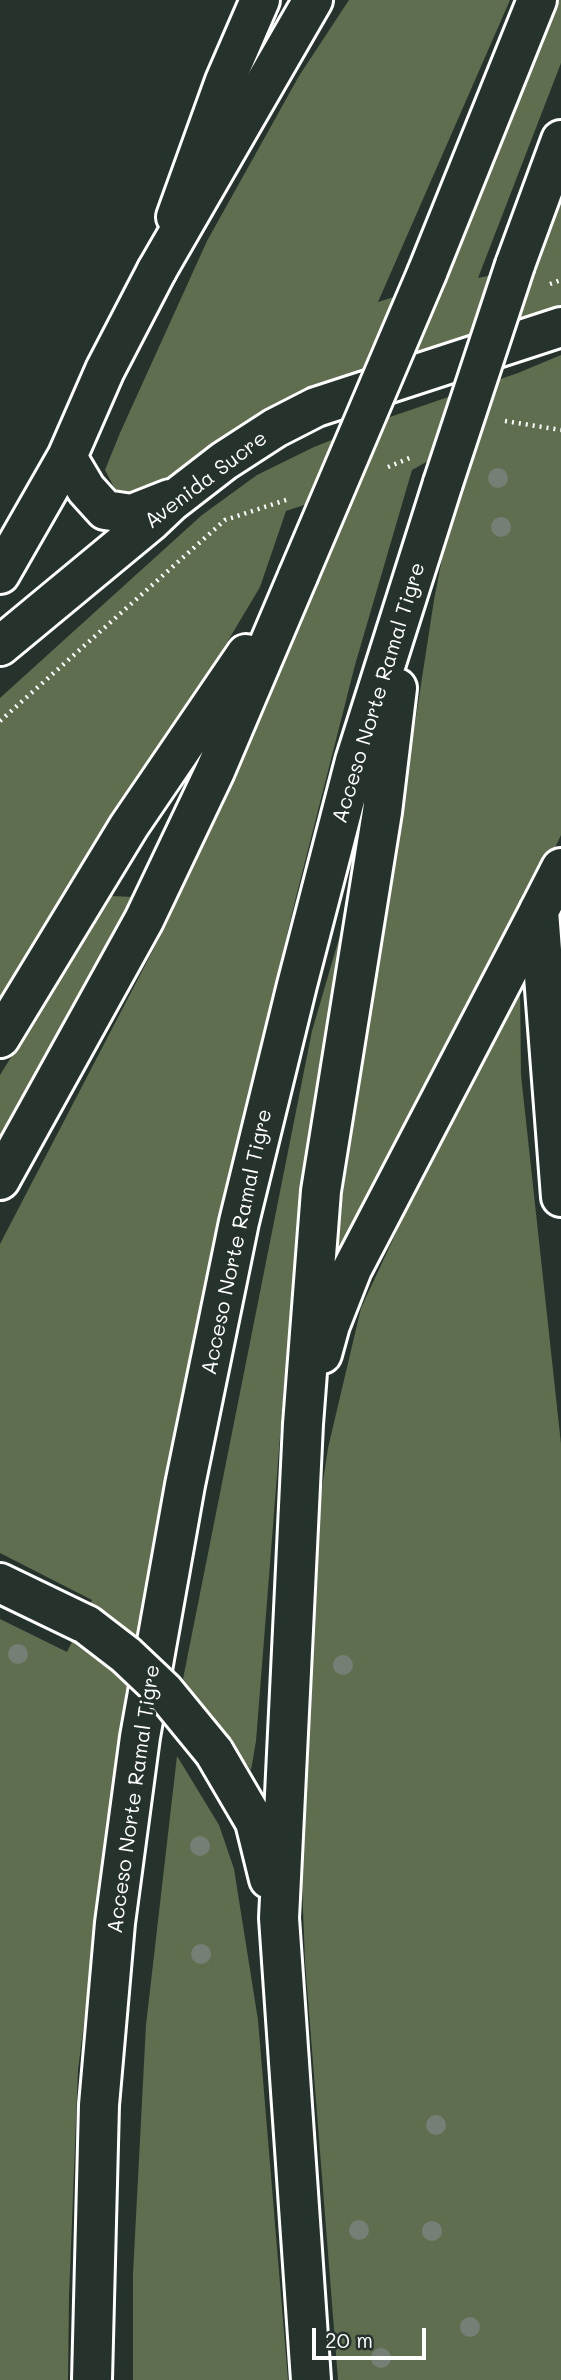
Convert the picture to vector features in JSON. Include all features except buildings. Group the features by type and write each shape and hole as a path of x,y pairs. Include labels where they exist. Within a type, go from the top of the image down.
{"main road":[{"path":"157,270 225,81 260,0"},
{"path":"0,574 66,457 105,369 157,270 313,0"},
{"path":"0,1180 144,920 215,771 427,273 537,0"},
{"name":"Acceso Norte Ramal Tigre","path":"92,2380 99,2105 115,1923 142,1724 186,1485 239,1222 355,761 443,483 561,140"},
{"name":"Avenida Sucre","path":"0,646 180,495 224,461 275,428 316,407 561,327"},
{"path":"66,457 86,489 105,510 132,514 180,495"},
{"path":"0,1038 129,826 297,578"},
{"path":"311,2380 279,1918 303,1424 321,1191 382,812 407,602"},
{"path":"303,1424 330,1325 352,1269 561,868"},
{"path":"539,912 561,1197"},
{"path":"0,1583 87,1625 126,1655 164,1691 214,1752 255,1822 279,1918"}],"path":[{"path":"503,420 561,430"},
{"path":"385,467 421,453"},
{"path":"0,722 225,520 299,496"}],"green space":[{"path":"349,0 510,0 378,302 439,283 551,0 561,0 561,63 478,278 526,268 561,181 561,316 174,487 134,498 116,491 105,470 207,241 299,76"},
{"path":"561,355 561,835 537,886 337,1259 334,1250 434,600 452,507 472,436 412,470 355,665 296,897 239,1139 105,1857 78,2070 68,2380 0,2380 0,1619 67,1652 92,1600 0,1553 0,1244 165,927 226,793 352,489 286,511 260,587 88,876 0,1011 0,698 202,515 257,475 314,447 390,417 518,373"},
{"path":"111,896 133,897 0,1153 0,1075"},
{"path":"347,911 284,1386 256,1741 251,1770 183,1679 312,1031"},
{"path":"520,991 521,1075 561,1444 561,2380 338,2380 305,1961 298,1781 308,1580 328,1448 361,1308 409,1205"},
{"path":"177,1756 219,1825 234,1869 258,2020 288,2380 133,2380 133,2274 146,2025"}]}
